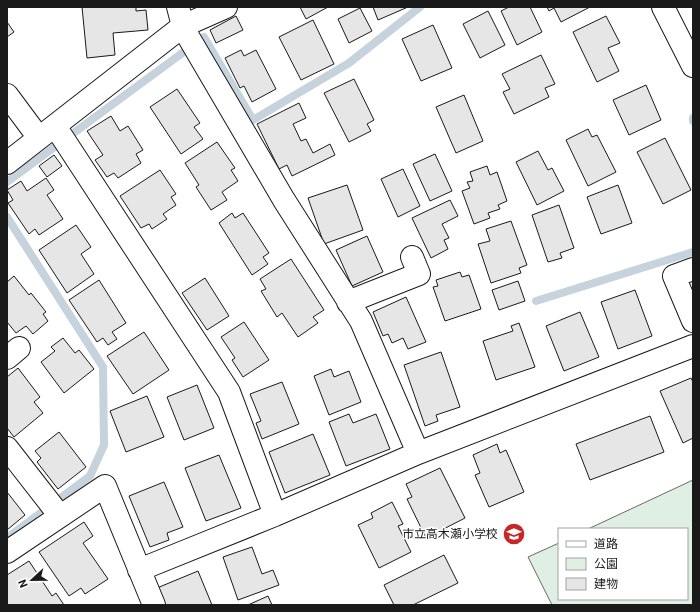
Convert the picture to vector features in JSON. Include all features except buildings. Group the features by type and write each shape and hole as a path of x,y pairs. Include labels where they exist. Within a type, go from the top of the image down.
{"street":[{"path":"7,163 56,137 187,30 226,7"},
{"path":"663,7 693,66"},
{"path":"187,30 284,200 361,321 418,453"},
{"path":"7,95 56,137 229,392 274,515"},
{"path":"348,302 419,274 412,257"},
{"path":"693,269 674,276 693,321"},
{"path":"139,570 274,515 418,453 693,346"},
{"path":"7,448 54,508"},
{"path":"7,552 54,508 105,486 154,605"}],"green space":[{"path":"693,480 693,605 552,605 528,557 558,543 558,600 688,600 688,528 590,528"}],"waterway":[{"path":"7,182 204,37 253,120 349,63 420,7"},
{"path":"7,217 103,367 104,445 90,476 7,538"},
{"path":"536,301 693,252"}],"place":[{"name":"市立高木瀬小学校","path":"514,534"}]}
